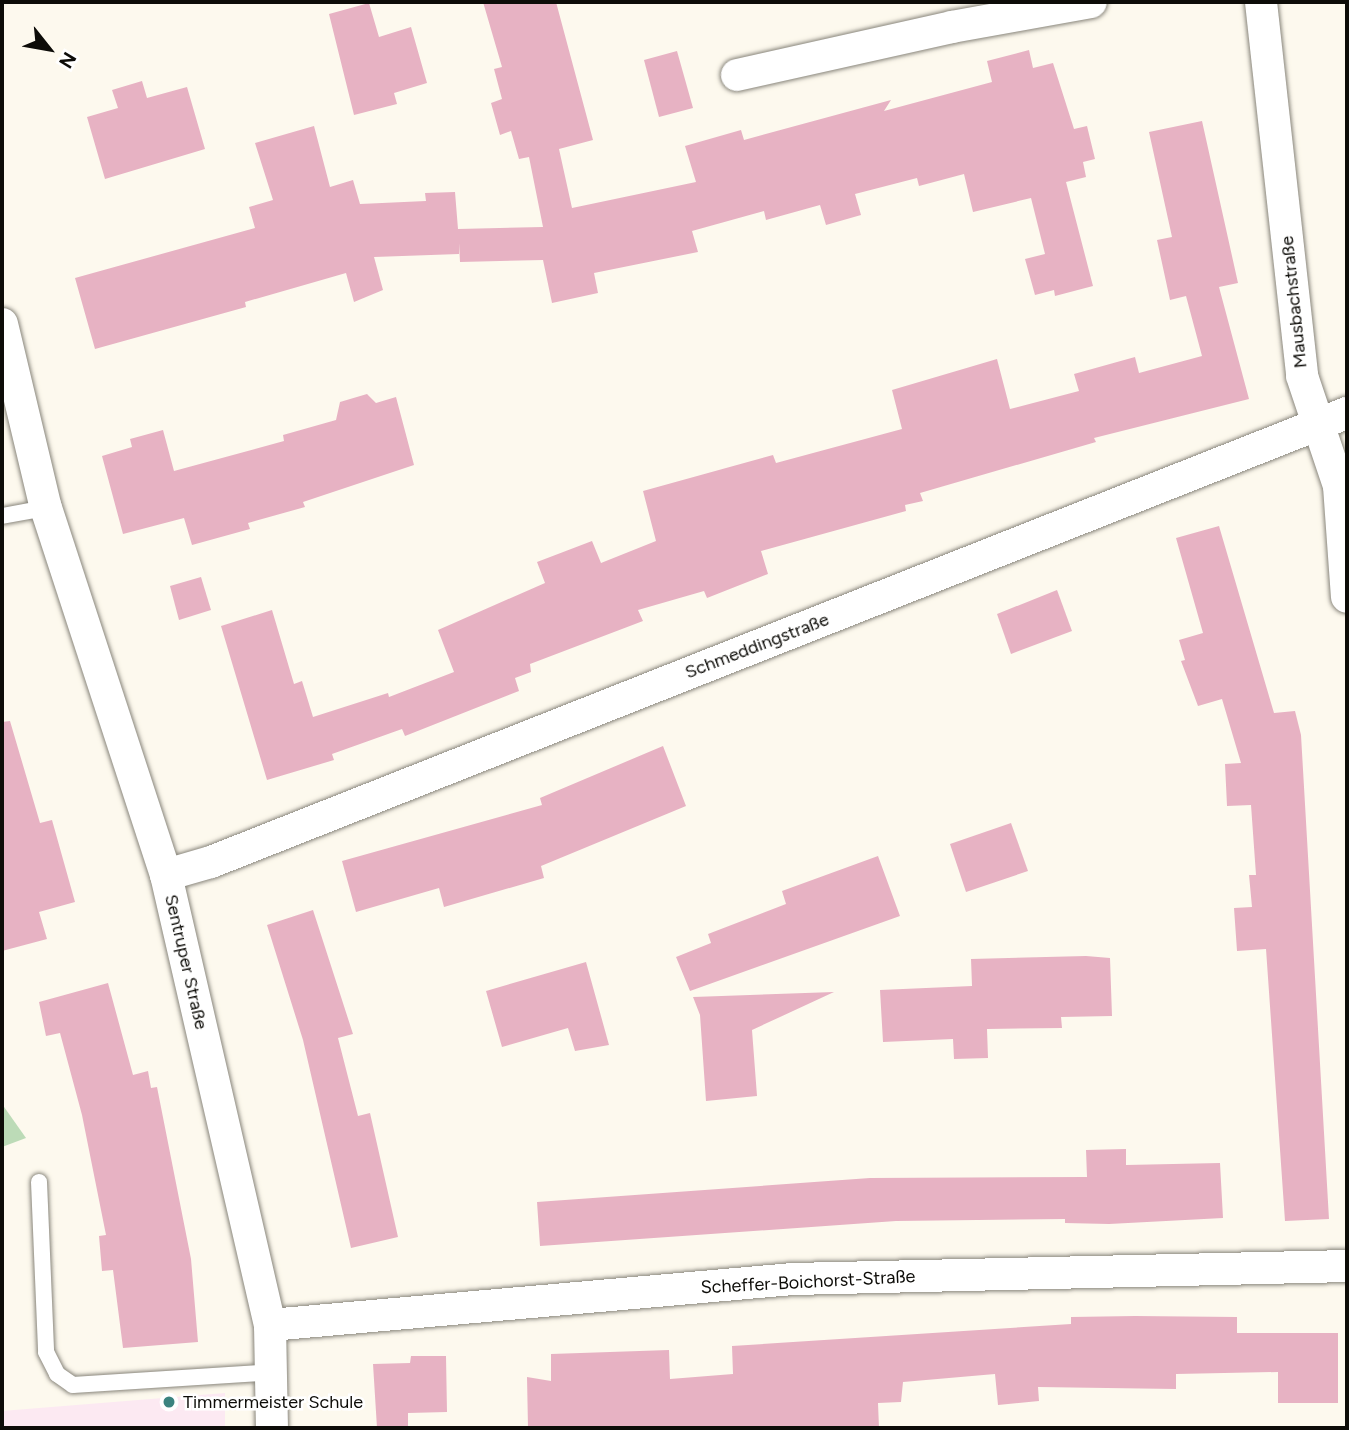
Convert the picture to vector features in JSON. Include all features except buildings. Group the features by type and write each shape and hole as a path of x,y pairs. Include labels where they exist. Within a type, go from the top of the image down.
{"street":[{"path":"737,75 950,14 1091,2"},
{"name":"Mausbachstraße","path":"1261,2 1302,376 1339,486 1347,597"},
{"name":"Sentruper Straße","path":"2,324 46,508 166,875 270,1325 272,1428"},
{"name":"Schmeddingstraße","path":"166,875 224,857 1347,413"},
{"name":"Scheffer-Boichorst-Straße","path":"270,1325 793,1279 1347,1266"}],"lane":[{"path":"2,516 46,508"},
{"path":"38,1182 46,1352 57,1374 73,1385 272,1372"}],"shaded area":[{"name":"Timmermeister Schule","path":"225,1393 225,1428 2,1428 2,1411"}],"green space":[{"path":"2,1104 26,1138 2,1147"}],"place":[{"name":"Timmermeister Schule","path":"169,1402"}]}
